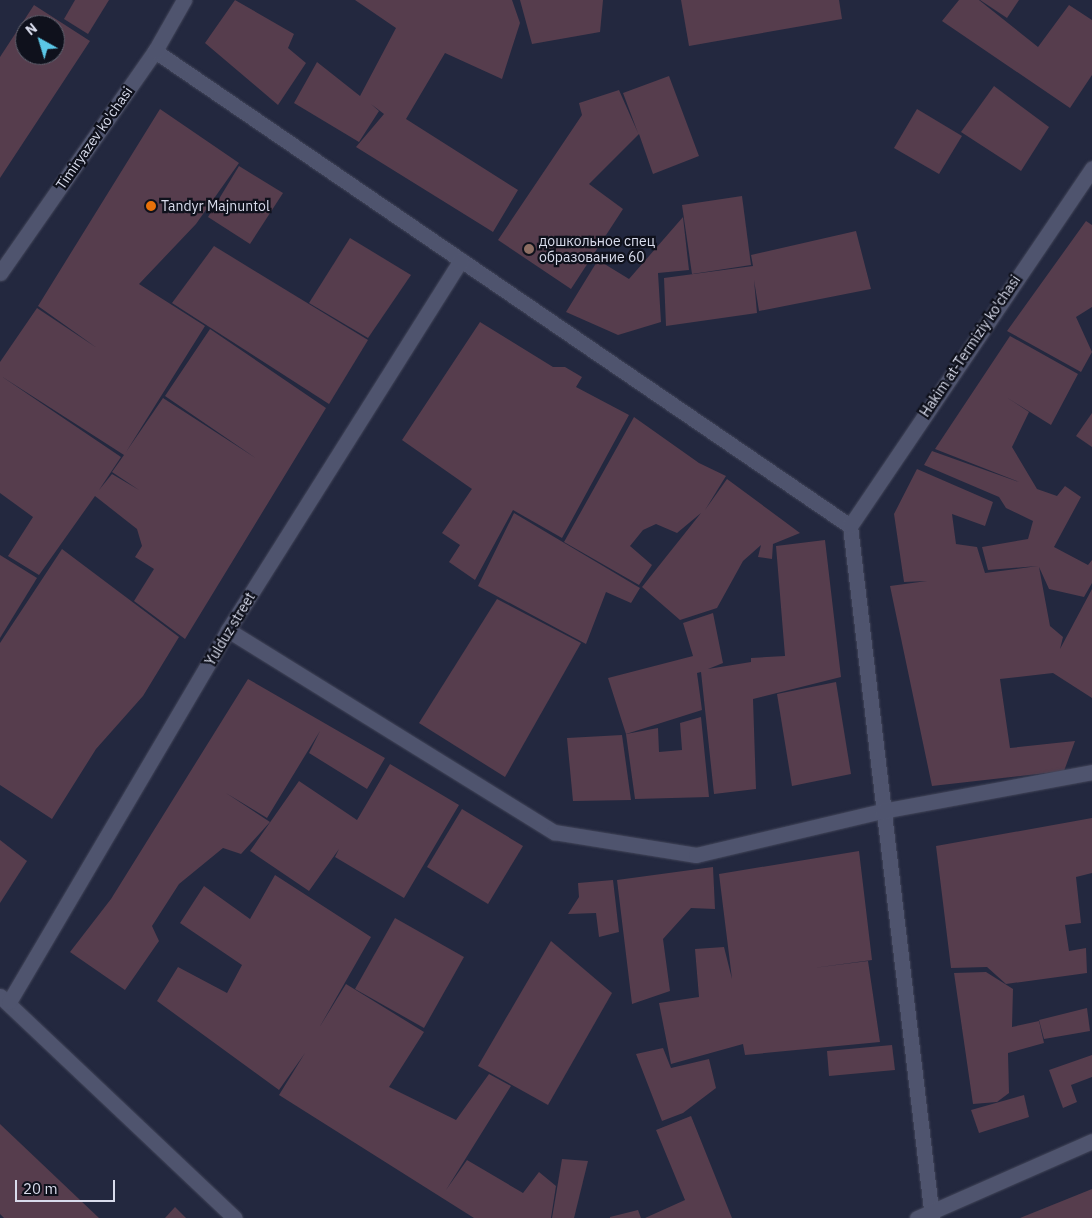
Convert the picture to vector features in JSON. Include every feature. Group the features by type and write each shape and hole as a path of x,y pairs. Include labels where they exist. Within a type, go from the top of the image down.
{"street":[{"name":"Timiryazev ko'chasi","path":"0,273 155,51 184,0"},
{"path":"155,51 850,526 926,1216 1092,1141"},
{"name":"Hakim at-Termiziy ko'chasi","path":"850,526 1092,168"},
{"name":"Yulduz street","path":"4,999 228,630 461,260"},
{"path":"228,630 554,832 696,855 882,811 1092,772"},
{"path":"4,999 235,1218"}],"building":[{"path":"75,0 109,0 88,34 65,20"},
{"path":"235,0 294,34 288,48 306,63 278,105 205,43"},
{"path":"355,0 512,0 520,23 502,79 445,53 406,119 518,190 493,232 356,147 384,114 371,104 379,111 359,142 294,103 317,62 360,96 396,28"},
{"path":"520,0 603,0 600,32 532,44"},
{"path":"681,0 839,0 842,19 689,46"},
{"path":"959,0 979,0 1038,47 1069,5 1092,20 1092,75 1070,108 942,21"},
{"path":"980,0 1019,0 1007,18"},
{"path":"34,5 50,15 27,15"},
{"path":"65,25 90,41 0,178 0,57 15,34 15,65 65,65"},
{"path":"669,76 699,156 653,174 639,134 589,184 623,209 571,289 498,240 582,115 579,103 619,90 638,133 623,93"},
{"path":"994,86 1049,127 1021,171 961,132"},
{"path":"160,109 239,163 196,224 139,284 205,326 126,452 163,398 257,459 165,396 210,329 326,408 185,639 134,601 154,569 135,557 142,546 137,529 95,496 39,575 8,556 33,517 0,493 0,362 37,308 97,348 38,306","holes":["1,376 124,455 112,472 139,490 112,474 99,490 121,457"]},
{"path":"917,109 962,136 939,174 894,148"},
{"path":"239,166 283,193 250,244 208,217"},
{"path":"742,196 751,265 692,274 682,205"},
{"path":"683,217 689,270 658,273 661,322 618,335 566,312 598,260 629,279"},
{"path":"1086,221 1092,225 1092,307 1076,317 1092,352 1081,372 1007,331"},
{"path":"856,231 871,289 759,311 754,280 757,313 666,326 664,278 753,266 751,255"},
{"path":"350,238 411,275 368,338 309,303"},
{"path":"214,246 368,340 329,404 172,303"},
{"path":"480,322 553,367 565,367 582,377 576,387 629,415 562,538 513,510 475,580 449,562 460,545 442,533 472,489 402,440"},
{"path":"1010,336 1078,374 1051,425 1006,397 1029,412 1012,447 1037,489 1057,496 1065,486 1081,497 1054,547 1088,565 1092,560 1092,583 1084,597 1049,589 1039,567 1050,626 1063,637 1060,649 1092,589 1092,698 1053,673 1000,679 1010,748 1075,741 1064,771 932,786 890,586 927,581 904,582 894,514 917,469 993,502 985,526 952,514 956,544 977,547 985,573 1038,566 988,570 982,547 1028,539 1033,521 1006,508 999,497 924,465 932,451 1019,482 935,449"},
{"path":"1092,413 1092,447 1076,436"},
{"path":"634,417 699,463 726,476 705,510 727,479 800,533 773,544 772,559 758,557 761,545 743,561 717,608 680,620 642,587 701,513 677,533 656,524 643,530 630,546 652,565 639,585 564,542"},
{"path":"514,513 640,588 631,603 606,592 586,644 478,586"},
{"path":"825,540 841,677 753,699 756,789 714,794 701,672 697,673 702,710 626,734 608,678 693,656 683,623 713,613 723,663 708,669 751,662 751,658 785,656 776,546"},
{"path":"62,549 179,637 143,696 96,749 52,819 0,785 0,643"},
{"path":"0,555 37,578 0,638"},
{"path":"497,599 581,643 505,777 419,723"},
{"path":"248,679 385,758 367,789 309,753 320,731 267,818 226,793 270,822 241,854 223,848 179,884 152,926 159,941 125,990 70,952 111,899"},
{"path":"836,682 851,774 792,786 777,694"},
{"path":"701,717 709,797 635,799 626,734 658,728 659,752 682,750 680,723"},
{"path":"622,735 631,800 573,801 567,738"},
{"path":"390,764 459,805 404,898 335,857 339,849 309,891 250,851 299,781 357,820"},
{"path":"462,809 523,846 488,904 427,867"},
{"path":"1092,818 1092,873 1076,877 1081,923 1065,925 1069,951 1086,948 1087,973 1006,984 987,967 951,968 936,846"},
{"path":"0,840 27,861 0,903"},
{"path":"859,851 872,960 813,968 868,961 880,1042 745,1055 743,1044 671,1064 659,1003 699,997 695,949 724,947 732,979 719,874"},
{"path":"713,867 715,909 691,908 663,939 670,991 632,1004 617,880"},
{"path":"275,875 371,937 319,1028 346,984 424,1032 389,1087 456,1120 489,1074 511,1086 446,1190 467,1160 523,1193 539,1172 556,1186 551,1218 474,1218 279,1095 305,1053 279,1090 157,1001 178,967 227,993 242,965 180,923 204,886 250,919"},
{"path":"613,880 619,932 599,937 596,913 568,914 579,897 578,883"},
{"path":"395,918 464,957 424,1028 355,989"},
{"path":"551,941 612,993 548,1105 478,1066"},
{"path":"986,972 1013,989 1012,1027 1039,1021 1044,1043 1008,1053 1009,1093 997,1102 973,1104 954,973"},
{"path":"1087,1008 1090,1031 1044,1039 1039,1020"},
{"path":"892,1045 895,1070 829,1076 827,1051"},
{"path":"663,1048 671,1068 709,1059 716,1088 683,1113 662,1121 636,1054"},
{"path":"1092,1055 1092,1077 1071,1085 1077,1102 1063,1108 1049,1070"},
{"path":"1024,1095 1029,1117 979,1133 971,1110"},
{"path":"691,1116 732,1218 645,1218 685,1200 656,1130"},
{"path":"0,1124 99,1218 4,1218 0,1214"},
{"path":"562,1159 588,1161 574,1218 552,1218"},
{"path":"1092,1189 1092,1218 1020,1218"},
{"path":"175,1207 186,1218 165,1218"},
{"path":"638,1210 641,1218 610,1218 610,1217"}],"place":[{"name":"Tandyr Majnuntol","path":"151,206"},
{"name":"дошкольное спец образование 60","path":"529,249"}]}
